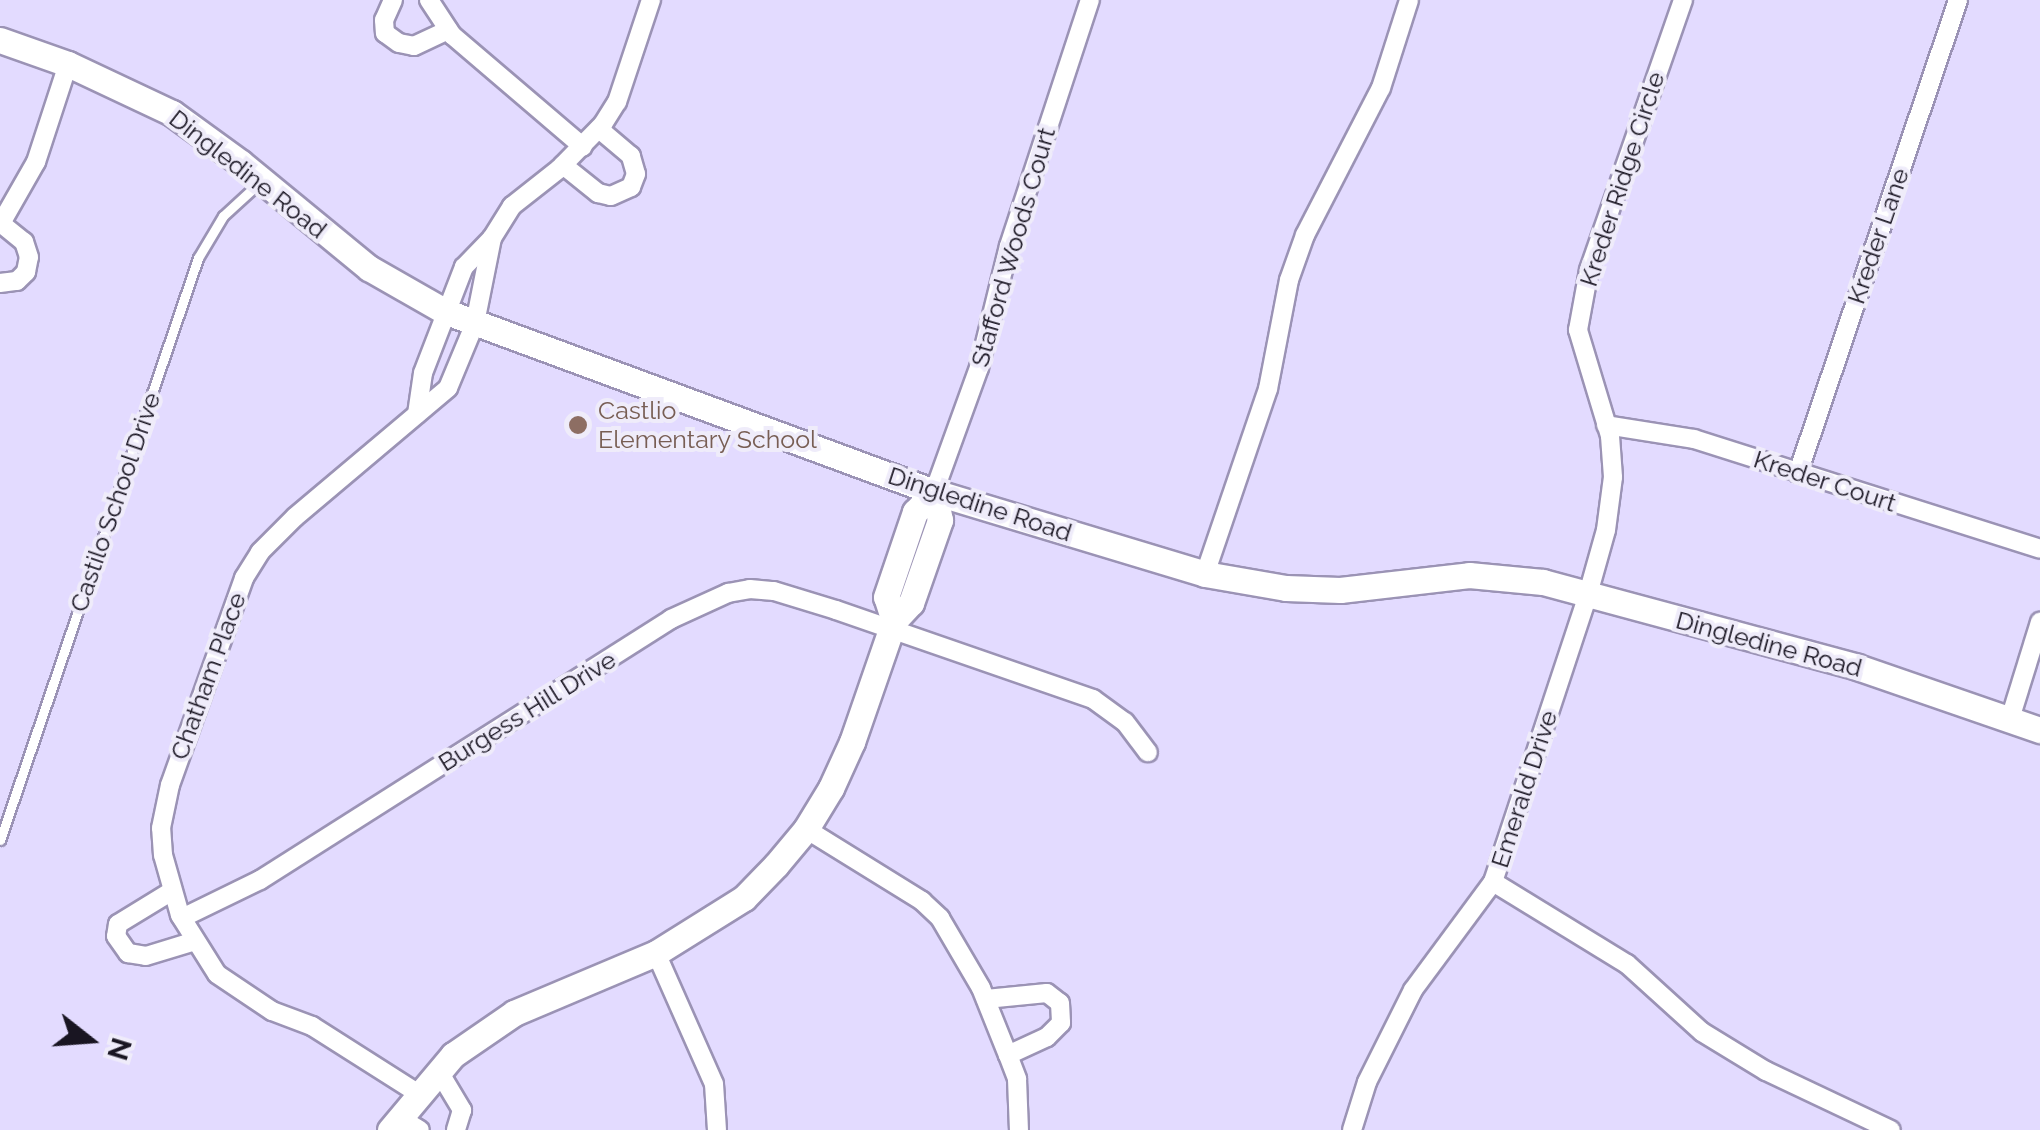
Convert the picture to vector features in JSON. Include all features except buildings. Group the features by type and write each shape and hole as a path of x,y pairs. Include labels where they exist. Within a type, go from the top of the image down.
{"street":[{"path":"393,0 384,20 386,33 400,43 414,46 448,30"},
{"path":"429,0 448,30 583,147"},
{"path":"416,414 422,373 464,266 492,238 512,206 583,147 617,102 651,0"},
{"name":"Stafford Woods Court","path":"934,492 988,342 1009,246 1090,0"},
{"path":"1205,574 1268,390 1289,280 1300,250 1381,88 1409,0"},
{"name":"Kreder Ridge Circle","path":"1588,594 1606,530 1613,478 1606,425 1578,330 1589,270 1683,0"},
{"name":"Kreder Lane","path":"1798,473 1958,0"},
{"name":"Dingledine Road","path":"0,40 68,64 172,113 369,268 444,311 934,492 1205,574 1286,588 1340,590 1493,576 1588,594 1857,667 2040,730"},
{"path":"0,283 17,280 26,272 29,257 24,242 1,225 36,162 68,64"},
{"path":"564,165 598,193 611,196 632,188 636,174 631,156 598,129"},
{"name":"Chatham Place","path":"419,1094 312,1026 272,1011 243,994 218,974 182,918 172,891 161,828 170,785 244,578 260,552 295,518 448,388 474,323 492,238"},
{"name":"Kreder Court","path":"1606,425 1694,438 2040,549"},
{"path":"403,1126 419,1094 453,1054 514,1013 656,953 744,898 806,829 852,742 892,625 886,597 915,512 934,492"},
{"name":"Burgess Hill Drive","path":"182,918 260,880 671,619 728,593 774,591 892,625 1092,699 1125,722 1148,752"},
{"name":"Emerald Drive","path":"1352,1130 1368,1082 1413,990 1493,882 1588,594"},
{"path":"2010,719 2040,622"},
{"path":"806,829 922,901 960,949 986,1000 1017,1079 1019,1130"},
{"path":"1493,882 1628,964 1702,1032 1766,1071 1892,1130"},
{"path":"172,891 127,916 118,924 116,936 128,952 146,956 194,941"},
{"path":"656,953 714,1084 717,1130"},
{"path":"986,1000 1047,993 1060,1003 1061,1023 1048,1037 1008,1055"},
{"path":"438,1070 462,1110 456,1130"}],"lane":[{"name":"Castilo School Drive","path":"0,840 198,258 223,216 261,182"}],"place":[{"name":"Castlio Elementary School","path":"578,425"}]}
